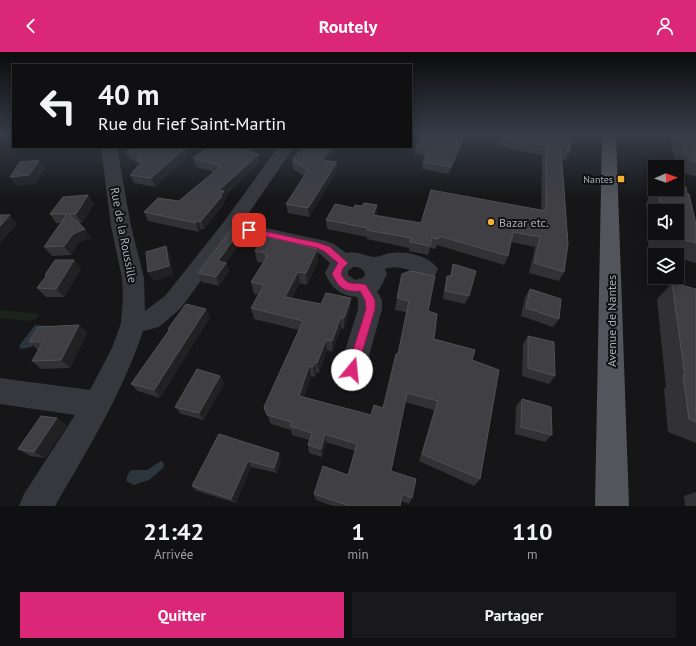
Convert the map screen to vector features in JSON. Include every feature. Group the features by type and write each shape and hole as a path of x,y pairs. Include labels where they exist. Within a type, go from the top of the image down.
{"main road":[{"name":"Avenue de Nantes","path":"609,156 612,506"}],"street":[{"name":"Rue de la Roussille","path":"36,506 98,405 124,349 133,323 133,278 121,226 110,156"},
{"path":"133,323 150,320 165,310 230,227 280,156"},
{"path":"230,227 319,246 327,249 344,263"},
{"path":"372,266 387,260 399,259 417,263 427,269"},
{"path":"349,260 362,260 372,266 376,274 375,278 373,282 363,288 345,286 337,279 337,270 349,260"},
{"path":"352,370 370,309 370,300 363,288"},
{"path":"0,391 98,405"}],"shaded area":[{"path":"0,310 39,314 36,319 28,321 0,318"},
{"path":"35,325 47,326 31,347 21,349 19,346"},
{"path":"161,461 163,462 164,467 149,480 134,485 126,481 131,470 147,470"}],"building":[{"path":"140,156 176,156 151,178 130,175 143,162 135,160"},
{"path":"195,156 257,156 219,190 224,191 220,196 222,196 201,221 196,223 144,212 158,198 179,201 221,166 193,158"},
{"path":"295,156 325,156 322,160 337,162 308,208 286,204 308,170 292,160"},
{"path":"425,156 455,156 451,167 423,162"},
{"path":"546,156 562,156 568,244 564,272 534,263 540,237 513,232 508,256 439,236 438,239 432,238 430,246 410,242 411,238 367,230 368,228 326,220 335,204 354,208 355,205 362,206 364,203 377,205 373,215 421,223 431,190 546,211"},
{"path":"689,156 696,156 696,162 691,160"},
{"path":"39,160 29,175 10,177 20,162"},
{"path":"684,187 686,187 696,224 696,243 684,240 684,204 660,204 659,196 684,196"},
{"path":"88,195 76,214 69,214 85,229 73,234 64,246 44,247 67,214 50,214 63,197"},
{"path":"0,215 10,215 0,226"},
{"path":"233,227 241,229 218,261 226,263 216,277 198,273"},
{"path":"264,236 317,249 306,273 298,272 285,297 321,304 326,293 351,298 344,318 341,317 332,341 326,340 317,363 315,362 313,367 309,366 299,396 371,415 374,405 383,408 396,354 398,354 409,301 397,298 402,274 410,271 435,276 428,311 437,314 434,339 475,350 472,360 499,370 480,479 422,454 438,401 407,393 391,471 416,479 412,498 402,494 400,506 350,506 314,494 323,466 348,475 357,444 325,434 321,449 308,445 312,433 290,426 292,422 267,415 264,407 303,321 251,308 264,285 251,282 267,257 265,256 267,253 255,251"},
{"path":"166,246 169,266 148,272 146,252"},
{"path":"55,260 74,260 56,289 37,288 47,275 45,275"},
{"path":"453,264 476,271 469,296 445,291 447,276 451,276"},
{"path":"672,284 696,289 696,422 689,419 683,375 685,376"},
{"path":"530,289 561,299 559,319 526,308"},
{"path":"186,304 206,309 154,390 131,384 170,329 168,329"},
{"path":"79,325 61,360 32,361 43,342 29,342 38,327"},
{"path":"528,336 554,342 555,376 528,368"},
{"path":"197,369 220,376 199,413 175,407"},
{"path":"522,399 551,407 552,435 521,427"},
{"path":"41,416 57,418 34,452 18,449"},
{"path":"219,434 279,453 274,468 248,461 231,499 192,486"}],"place":[{"name":"Nantes","path":"621,179"},
{"name":"Bazar etc.","path":"491,222"}],"route":[{"path":"249,230 327,249 344,263 337,270 337,279 345,286 351,288 363,288 370,300 370,309 352,370"}]}
